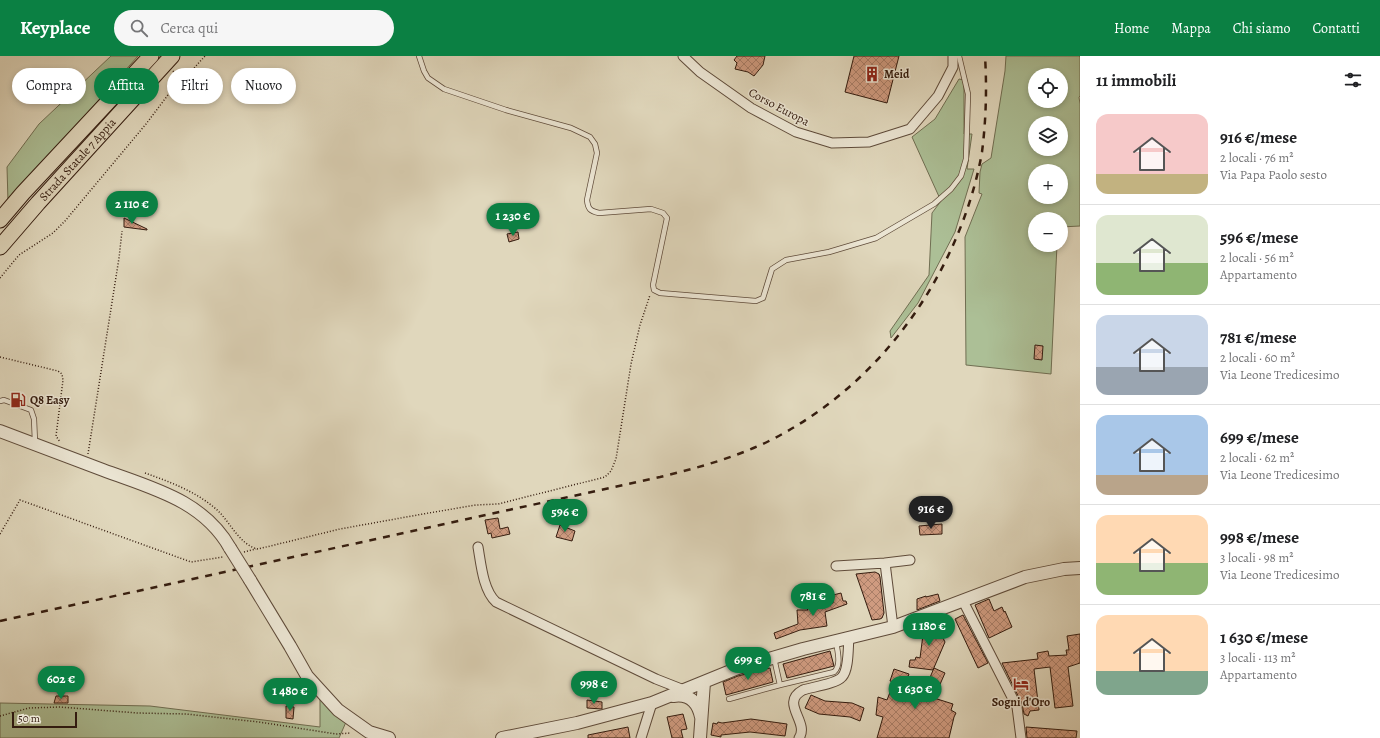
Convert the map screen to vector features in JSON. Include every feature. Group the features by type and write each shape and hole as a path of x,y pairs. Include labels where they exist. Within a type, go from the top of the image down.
{"highway":[{"name":"Strada Statale 7 Appia","path":"0,220 23,193 151,56"},
{"name":"Strada Statale 7 Appia","path":"0,247 38,203 172,56"}],"street":[{"name":"Corso Europa","path":"683,56 700,72 751,108 796,132 832,144 869,142 910,128 938,96 952,67 953,56"},
{"path":"0,431 173,496 204,516 224,538 229,552 250,580 307,676 338,710 369,732 389,738"},
{"path":"478,547 486,588 490,597 496,602 656,679 694,686"},
{"path":"836,566 910,560"},
{"path":"885,563 893,627"},
{"path":"502,738 577,723 652,703 738,668 803,649 893,627 1025,576 1064,569 1080,568"},
{"path":"963,601 1017,707 1021,738"},
{"path":"799,738 802,733 802,729 793,705 796,696 803,690 836,681 842,677 847,664 850,637"},
{"path":"694,686 692,694 702,718"},
{"path":"694,686 702,718 700,738"},
{"path":"667,697 684,696 691,698 696,703"},
{"path":"641,738 652,703"}],"lane":[{"path":"419,56 428,78 444,89 506,110 571,128 590,137 596,144 597,153 587,200 588,207 592,212 599,213 651,208 663,213 667,218 654,290 660,293 756,301 762,298 772,269 786,260 829,252 876,238 934,204 951,189 961,176 966,159 968,94 959,56"},
{"path":"0,401 4,400 31,410 34,419 35,444"},
{"path":"729,698 834,672 837,669 838,663 836,641"},
{"path":"774,658 780,686"}],"path":[{"path":"194,68 205,56"},
{"path":"0,278 20,255 53,233 65,221 146,124 167,96"},
{"path":"84,452 88,454 118,266 122,231"},
{"path":"243,552 340,529 430,512 476,505 498,504 605,477 611,471 616,459 631,364 640,325 651,294 654,290"},
{"path":"0,357 58,371 62,374 63,380 56,436 59,442 66,445"},
{"path":"140,472 169,481 193,492 216,510 242,540 251,547 258,549"},
{"path":"0,534 20,500 191,562 207,560 229,552"},
{"path":"0,716 29,708 60,707 81,710 186,714 259,722 336,734 369,732"},
{"path":"335,738 336,734"}],"green space":[{"path":"111,56 138,56 127,68 98,68"},
{"path":"1006,56 1079,56 1080,226 1068,227 1068,212 1028,212 1028,252 1057,252 1051,374 966,365 965,237 982,194 979,193 982,164 991,158"},
{"path":"94,72 94,104 95,104 8,202 7,167 39,124 60,104 86,104 86,80"},
{"path":"959,79 964,80 964,134 972,134 967,169 974,169 955,232 918,303 891,338 890,331 929,275 932,213 941,201 912,137 935,119"},
{"path":"320,698 346,722 339,738 0,738 0,703 150,706 320,727"}],"building":[{"path":"737,56 765,56 763,65 754,76 748,72 735,69 737,63 734,60"},
{"name":"Meid","path":"854,56 899,56 887,103 845,92"},
{"path":"124,218 147,229 147,230 124,227"},
{"path":"518,232 519,239 509,242 507,234"},
{"path":"1035,345 1043,346 1042,360 1034,359"},
{"path":"498,518 500,529 508,527 510,534 492,538 491,533 488,534 485,520"},
{"path":"942,524 942,534 920,535 919,526"},
{"path":"560,525 575,531 572,541 556,537"},
{"path":"875,572 879,574 880,577 884,613 882,618 872,620 856,574"},
{"path":"841,593 843,601 846,601 847,604 825,612 827,626 800,630 776,639 774,633 798,624 797,610 808,610 807,609 811,608 811,606 833,603 833,595"},
{"path":"938,594 940,601 917,610 917,599"},
{"path":"989,599 994,611 1002,607 1012,627 989,638 975,605"},
{"path":"963,615 988,663 978,668 955,619"},
{"path":"936,619 939,625 937,626 945,642 933,670 909,667 910,660 915,660 916,657 920,658 924,627 918,630 918,626"},
{"path":"1080,634 1080,663 1068,667 1073,706 1055,708 1050,667 1034,669 1039,710 1030,711 1028,716 1024,714 1022,704 1002,663 1038,659 1037,653 1048,651 1049,656 1067,655 1066,650 1069,650 1067,636"},
{"path":"830,651 834,666 787,678 783,664"},
{"path":"770,668 773,682 726,695 723,682 738,676"},
{"path":"934,668 945,673 934,698 953,704 951,710 956,713 949,738 877,738 883,717 876,715 878,697 887,700 894,682 890,681 894,669 909,674 907,679 912,681 909,688 923,694"},
{"path":"811,695 825,701 852,703 864,708 860,721 850,717 819,714 805,708"},
{"path":"56,696 68,696 68,703 54,703"},
{"path":"587,700 602,702 602,709 587,708"},
{"path":"286,706 294,707 293,719 286,718"},
{"path":"683,714 687,729 681,730 683,738 672,738 667,717"},
{"path":"751,719 787,724 785,736 750,732 721,735 721,737 711,735 713,723 717,724 718,722 722,723"},
{"path":"628,727 630,738 588,738 588,735"},
{"path":"1026,727 1077,731 1076,738 1027,738"}],"railway":[{"path":"0,621 660,477 702,466 742,453 769,441 800,423 829,403 857,380 904,328 924,299 942,268 965,216 980,163 985,116 985,56"}],"place":[{"name":"Meid","path":"872,74"},
{"name":"Q8 Easy","path":"18,400"},
{"name":"Sogni d'Oro","path":"1021,684"}]}
